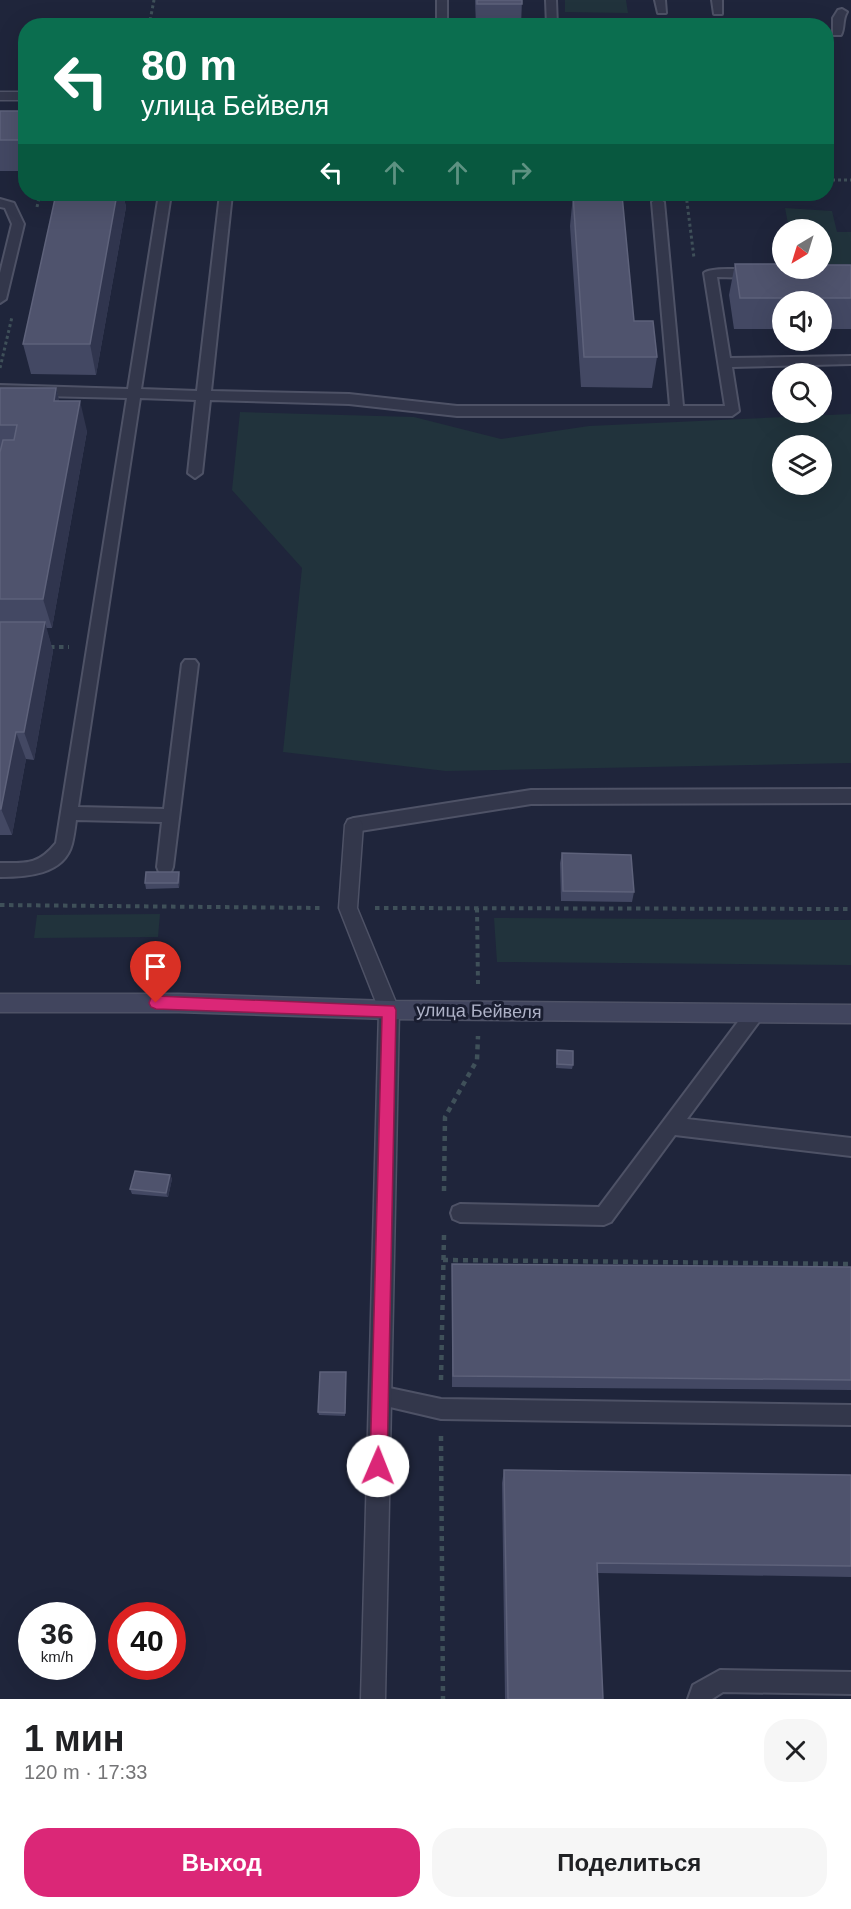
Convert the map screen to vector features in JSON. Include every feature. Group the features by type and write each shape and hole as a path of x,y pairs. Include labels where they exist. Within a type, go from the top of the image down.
{"main road":[{"name":"улица Бейвеля","path":"0,1003 179,1003 478,1012 851,1014"}],"street":[{"path":"0,96 18,96"},
{"path":"354,825 348,908 389,1010 373,1699"}],"lane":[{"path":"442,0 442,18"},
{"path":"551,0 552,18"},
{"path":"837,33 838,18 847,12 839,0"},
{"path":"0,870 31,870 50,863 64,845 164,201"},
{"path":"195,473 225,201"},
{"path":"658,202 677,411"},
{"path":"0,203 10,206 18,224 0,299"},
{"path":"0,390 349,399 457,411 732,411 710,273 769,274"},
{"path":"723,363 851,360"},
{"path":"165,867 190,664"},
{"path":"354,825 531,797 851,796"},
{"path":"69,813 172,816"},
{"path":"460,1213 604,1216 755,1013"},
{"path":"671,1126 851,1147"},
{"path":"380,1396 441,1410 851,1415"},
{"path":"699,1699 701,1693 720,1681 851,1683"}],"path":[{"path":"150,18 154,0"},
{"path":"834,180 851,180"},
{"path":"47,647 94,647"},
{"path":"0,906 851,909"},
{"path":"444,1201 445,1117 477,1060 477,908"},
{"path":"443,1699 441,1410 444,1225"},
{"path":"443,1260 851,1264"}],"shaded area":[{"path":"565,0 626,0 628,13 565,12"},
{"path":"785,208 832,211 837,232 851,232 851,264 832,264 832,219 787,219"},
{"path":"240,412 414,417 501,439 589,426 772,418 772,423 832,423 832,415 851,414 851,763 446,771 283,752 302,568 232,490"},
{"path":"160,914 158,937 34,938 37,915"},
{"path":"494,918 851,920 851,965 497,962"}],"building":[{"path":"477,0 522,0 522,4 477,4"},
{"path":"0,111 18,111 18,140 0,140"},
{"path":"54,201 116,201 90,344 23,344"},
{"path":"573,201 623,201 634,321 653,321 657,357 584,357"},
{"path":"735,264 772,264 772,279 832,279 832,265 851,265 851,298 832,298 832,291 772,291 772,298 740,298"},
{"path":"0,388 56,388 54,401 80,401 43,599 0,599 0,452 3,440 14,440 17,425 0,425"},
{"path":"0,622 45,622 24,732 16,732 1,809 0,809"},
{"path":"562,853 631,855 634,892 563,891"},
{"path":"146,872 179,872 178,883 145,883"},
{"path":"557,1050 573,1051 573,1065 557,1064"},
{"path":"135,1171 170,1175 166,1193 130,1189"},
{"path":"452,1264 851,1267 851,1380 453,1376"},
{"path":"320,1372 346,1372 345,1413 318,1412"},
{"path":"504,1470 851,1475 851,1566 597,1563 603,1699 508,1699"}],"route":[{"path":"156,1003 389,1010 378,1466"}]}
